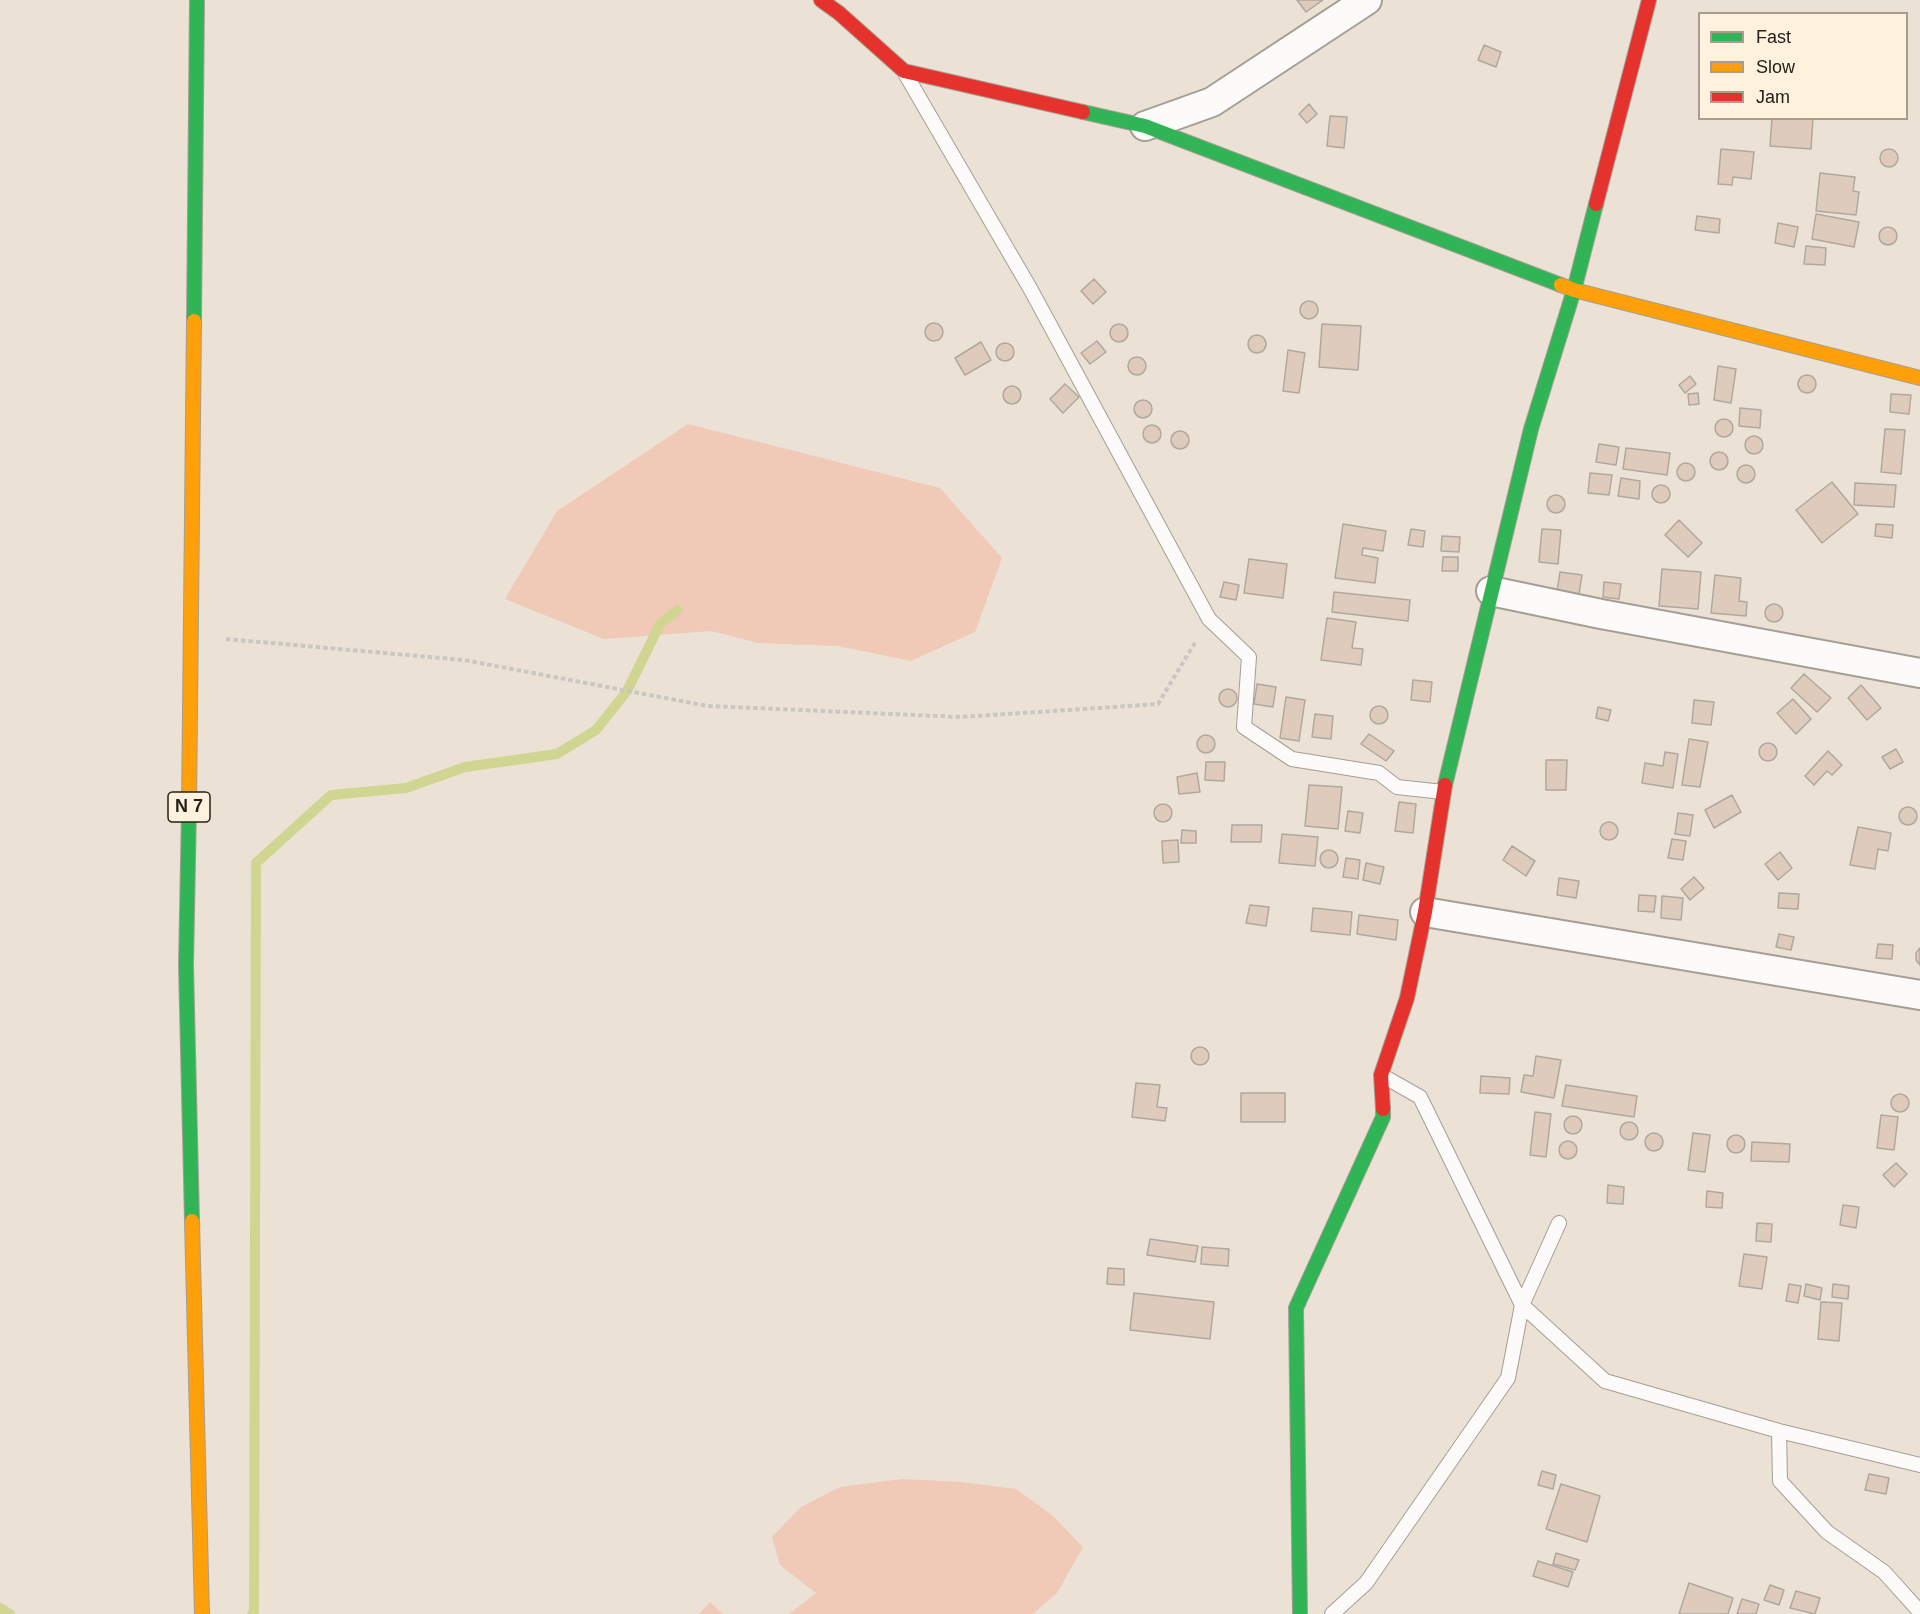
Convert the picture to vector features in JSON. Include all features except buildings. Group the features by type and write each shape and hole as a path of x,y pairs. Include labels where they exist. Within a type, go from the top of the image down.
{"main road":[{"name":"N 7","path":"197,0 192,633 186,965 202,1614"},
{"path":"821,0 904,70 1145,126 1574,290 1919,376"},
{"path":"1300,1614 1296,1308 1383,1117 1381,1075 1407,998 1425,912 1443,792 1531,429 1574,290 1649,0"}],"street":[{"path":"1145,126 1212,102 1367,0"},
{"path":"1491,591 1601,614 1920,673"},
{"path":"1425,912 1920,995"}],"lane":[{"path":"904,70 1031,290 1209,619 1249,657 1244,727 1292,759 1379,773 1397,787 1443,792"},
{"path":"1381,1075 1420,1097 1522,1305 1605,1382 1779,1431 1920,1465"},
{"path":"1332,1614 1366,1583 1508,1378 1522,1305 1559,1223"},
{"path":"1779,1431 1780,1481 1827,1532 1884,1572 1920,1612"}],"path":[{"path":"192,633 220,639 464,660 708,706 961,717 1158,704 1209,619"}],"shaded area":[{"path":"688,424 940,488 1002,558 975,632 911,661 838,646 758,643 711,631 604,639 505,599 557,511"},
{"path":"902,1479 961,1482 1016,1489 1052,1515 1083,1547 1057,1593 1033,1614 789,1614 816,1593 780,1565 772,1537 801,1507 840,1487"},
{"path":"710,1602 723,1614 699,1614"}],"waterway":[{"path":"252,1614 254,1612 256,863 331,795 406,788 465,767 557,754 596,730 627,691 660,624 677,610"},
{"path":"0,1608 10,1614"}],"traffic: fast":[{"path":"194,321 197,0"},
{"path":"1083,112 1145,126 1561,285"},
{"path":"1445,785 1531,429 1574,290 1596,204"},
{"path":"189,809 186,965 192,1221"},
{"path":"1300,1614 1296,1308 1383,1117 1383,1109"}],"traffic: slow":[{"path":"1561,285 1920,378"},
{"path":"189,809 194,321"},
{"path":"192,1221 202,1614"}],"traffic: jam":[{"path":"821,0 839,13 904,71 1083,112"},
{"path":"1596,204 1649,0"},
{"path":"1383,1109 1381,1075 1407,998 1425,912 1445,785"}]}
